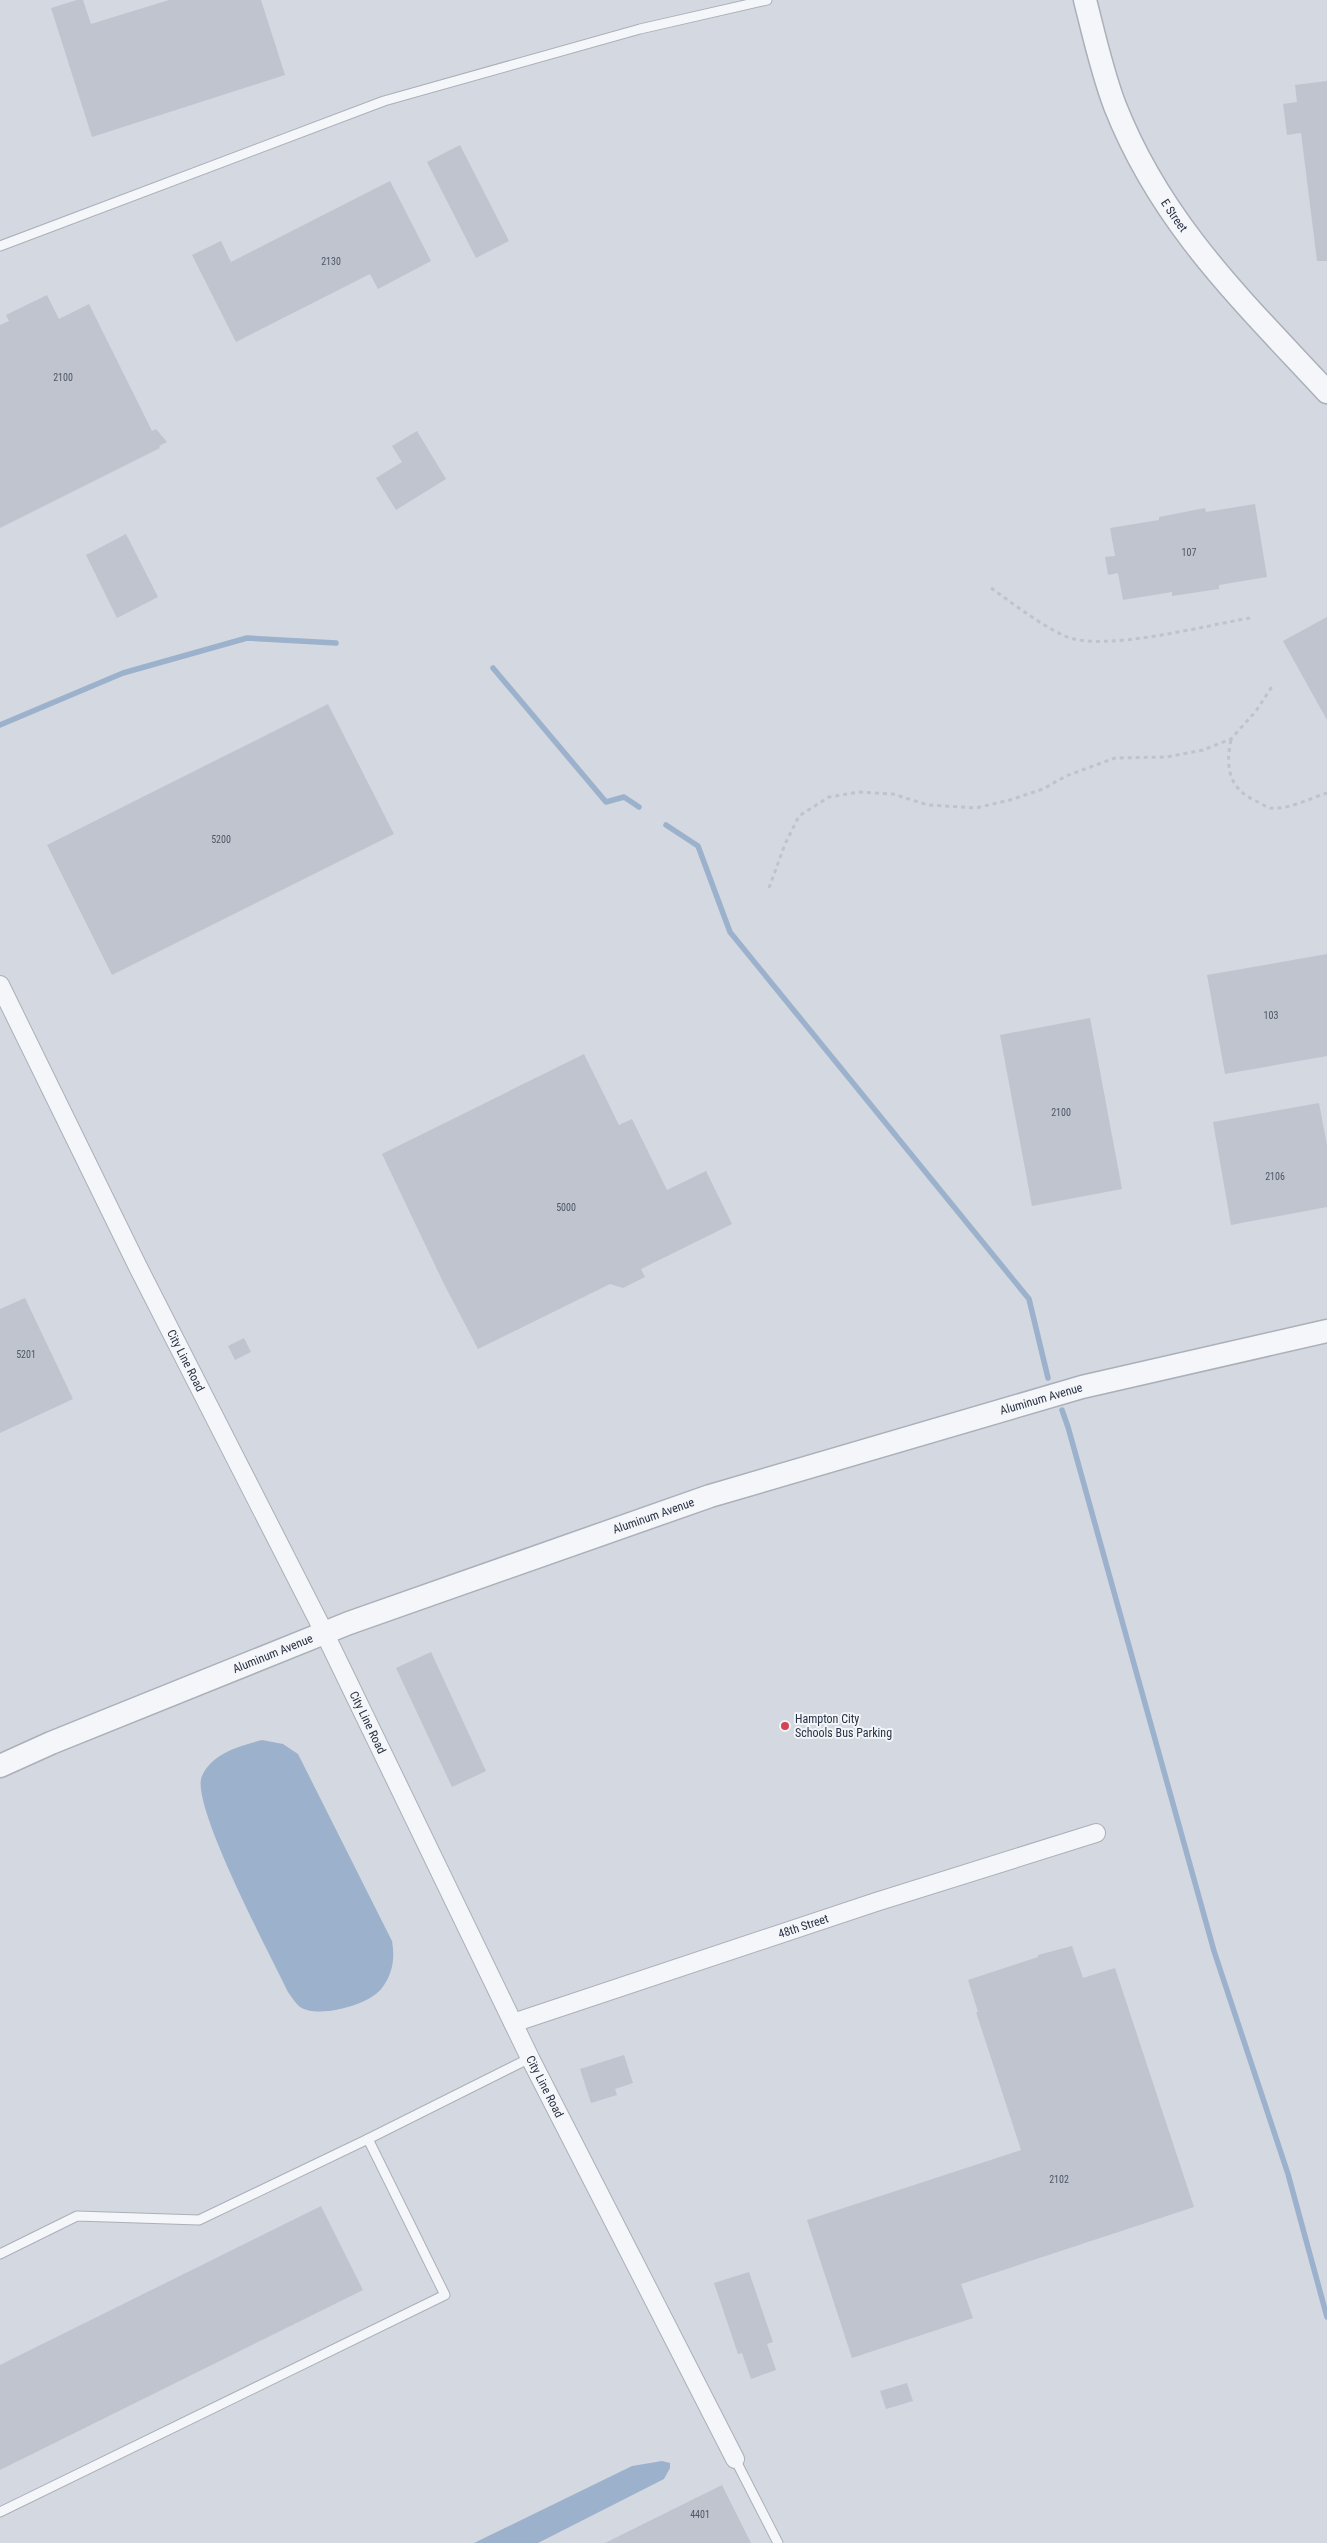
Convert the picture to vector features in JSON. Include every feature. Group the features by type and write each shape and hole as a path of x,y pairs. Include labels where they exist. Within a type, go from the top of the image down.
{"street":[{"name":"E Street","path":"1086,0 1103,71 1114,104 1139,159 1168,210 1219,276 1327,392"},
{"name":"City Line Road","path":"0,985 138,1267 324,1632 530,2058 735,2459"},
{"name":"Aluminum Avenue","path":"0,1766 51,1743 324,1632 710,1496 1082,1387 1327,1331"},
{"name":"48th Street","path":"513,2023 876,1902 1096,1833"}],"lane":[{"path":"0,246 384,101 640,29 767,0"},
{"path":"0,2254 77,2216 199,2220 368,2139 530,2058"},
{"path":"0,2512 445,2295 368,2139"},
{"path":"735,2459 778,2543"}],"path":[{"path":"991,588 1033,618 1066,637 1093,643 1120,641 1250,618"},
{"path":"769,888 785,844 799,816 829,797 859,792 893,794 928,805 976,808 1043,789 1066,776 1115,758 1167,757 1203,750 1231,739 1256,711 1273,685"},
{"path":"1231,739 1228,756 1231,777 1243,796 1270,808 1285,806 1327,793"}],"shaded area":[{"path":"0,0 1327,0 1327,2543 0,2543"}],"water":[{"path":"262,1740 283,1744 298,1754 392,1941 392,1965 389,1977 376,1994 356,2005 331,2011 319,2011 300,2007 295,2002 288,1992 250,1916 219,1847 208,1816 201,1792 202,1776 207,1768 220,1756"},
{"path":"662,2461 670,2463 670,2468 664,2479 538,2543 474,2543 632,2466"}],"building":[{"path":"83,0 91,24 169,0 261,0 285,75 92,137 51,8"},
{"path":"1327,81 1327,261 1317,261 1301,133 1287,135 1283,104 1297,102 1295,85"},
{"path":"460,145 509,241 476,258 427,162"},
{"path":"390,181 431,261 378,289 370,274 236,342 192,255 221,241 231,262"},
{"path":"47,295 59,319 89,304 152,431 156,429 167,442 159,446 160,448 0,528 0,325 9,321 6,315"},
{"path":"417,431 446,479 396,510 376,478 402,462 392,446"},
{"path":"1255,504 1267,577 1219,585 1219,589 1172,596 1172,592 1123,600 1118,573 1108,575 1105,557 1115,556 1110,528 1159,520 1159,517 1205,508 1206,512"},
{"path":"126,534 158,597 117,618 86,555"},
{"path":"1327,617 1327,720 1283,641"},
{"path":"328,704 394,834 112,975 47,845"},
{"path":"1327,954 1327,1056 1225,1074 1207,975"},
{"path":"1090,1018 1122,1189 1032,1206 1000,1035"},
{"path":"584,1054 619,1125 632,1119 667,1190 706,1171 732,1224 641,1269 645,1277 623,1288 610,1284 478,1349 444,1284 382,1154"},
{"path":"1319,1103 1327,1145 1327,1207 1231,1225 1213,1122"},
{"path":"25,1298 73,1399 0,1433 0,1309"},
{"path":"244,1338 251,1352 235,1360 228,1346"},
{"path":"431,1652 486,1771 452,1787 396,1668"},
{"path":"1072,1946 1083,1978 1115,1968 1194,2207 961,2284 973,2318 852,2358 807,2220 1021,2150 976,2012 978,2012 968,1980 1038,1957 1038,1955"},
{"path":"624,2055 633,2083 615,2089 617,2095 591,2103 580,2069"},
{"path":"321,2206 363,2290 0,2470 0,2365"},
{"path":"749,2272 773,2342 767,2344 776,2370 751,2379 742,2353 738,2354 714,2283"},
{"path":"907,2383 913,2401 886,2409 880,2391"},
{"path":"722,2485 751,2543 605,2543"}],"waterway":[{"path":"0,725 123,673 247,638 336,643"},
{"path":"493,668 606,802 624,797 639,807"},
{"path":"666,825 698,846 730,932 1029,1299 1048,1378"},
{"path":"1062,1410 1214,1951 1288,2174 1327,2317"}],"place":[{"name":"Hampton City Schools Bus Parking","path":"785,1726"}]}
